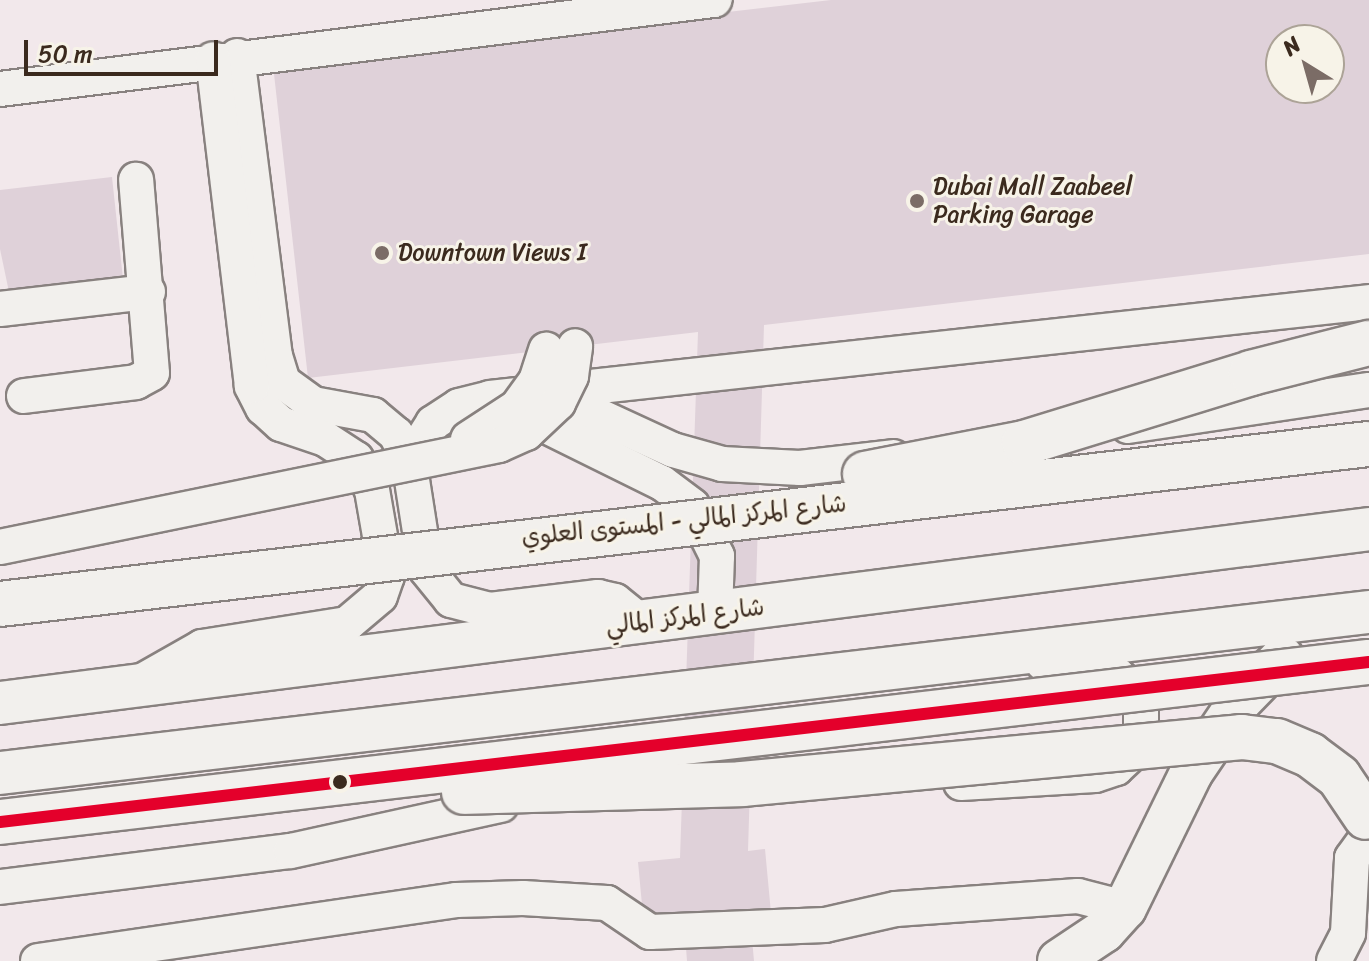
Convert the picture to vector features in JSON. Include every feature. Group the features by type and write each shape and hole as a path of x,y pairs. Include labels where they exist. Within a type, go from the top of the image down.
{"highway":[{"path":"749,514 844,478 1024,443 1266,368 1369,343"},
{"name":"شارع المركز المالي - المستوى العلوي","path":"0,604 749,514 1369,444"},
{"path":"0,822 1369,662"},
{"path":"338,783 484,793 637,789 846,776 1242,737 1277,741 1310,755 1339,777 1368,823"}],"main road":[{"name":"شارع المركز المالي","path":"0,703 1369,529"},
{"path":"0,773 998,659 1359,614"},
{"path":"1059,961 1104,931 1125,908 1191,773 1239,702 1278,661 1359,614"}],"street":[{"path":"0,89 225,57 704,6"},
{"path":"225,57 278,371 297,396 313,404 359,409 386,423 413,461 426,569 451,600 490,610 598,597 615,601 642,623"},
{"path":"137,684 178,656 202,647 347,624 380,596 387,576 372,490 363,469 336,444 271,417 252,386 225,57"},
{"path":"24,396 148,378 155,361 136,180"},
{"path":"0,309 148,292"},
{"path":"413,461 433,423 459,406 490,398 1369,302"},
{"path":"0,547 413,461 505,418 560,348"},
{"path":"549,392 685,454 773,469 1222,414 1369,390"},
{"path":"490,398 662,483 692,506 717,556 715,613"},
{"path":"0,887 291,851 440,815 524,802 1072,778 1116,768 1132,753 1141,733 1141,710 1133,690 1117,675 1097,667 998,659"},
{"path":"1334,961 1348,933 1352,858 1368,823"},
{"path":"38,961 456,900 523,898 607,903 650,932 825,925 896,909 1078,896 1125,908"}],"building":[{"name":"Dubai Mall Zaabeel Parking Garage","path":"831,0 1369,0 1369,254 764,325 748,851 765,849 771,913 750,916 754,961 687,961 684,922 644,926 638,862 680,858 698,332 308,378 273,65"},
{"path":"112,177 123,279 9,292 0,249 0,190"}],"transit line":[{"path":"0,822 1369,662"}],"place":[{"name":"Dubai Mall Zaabeel Parking Garage","path":"917,201"},
{"name":"Downtown Views I","path":"382,253"}]}
